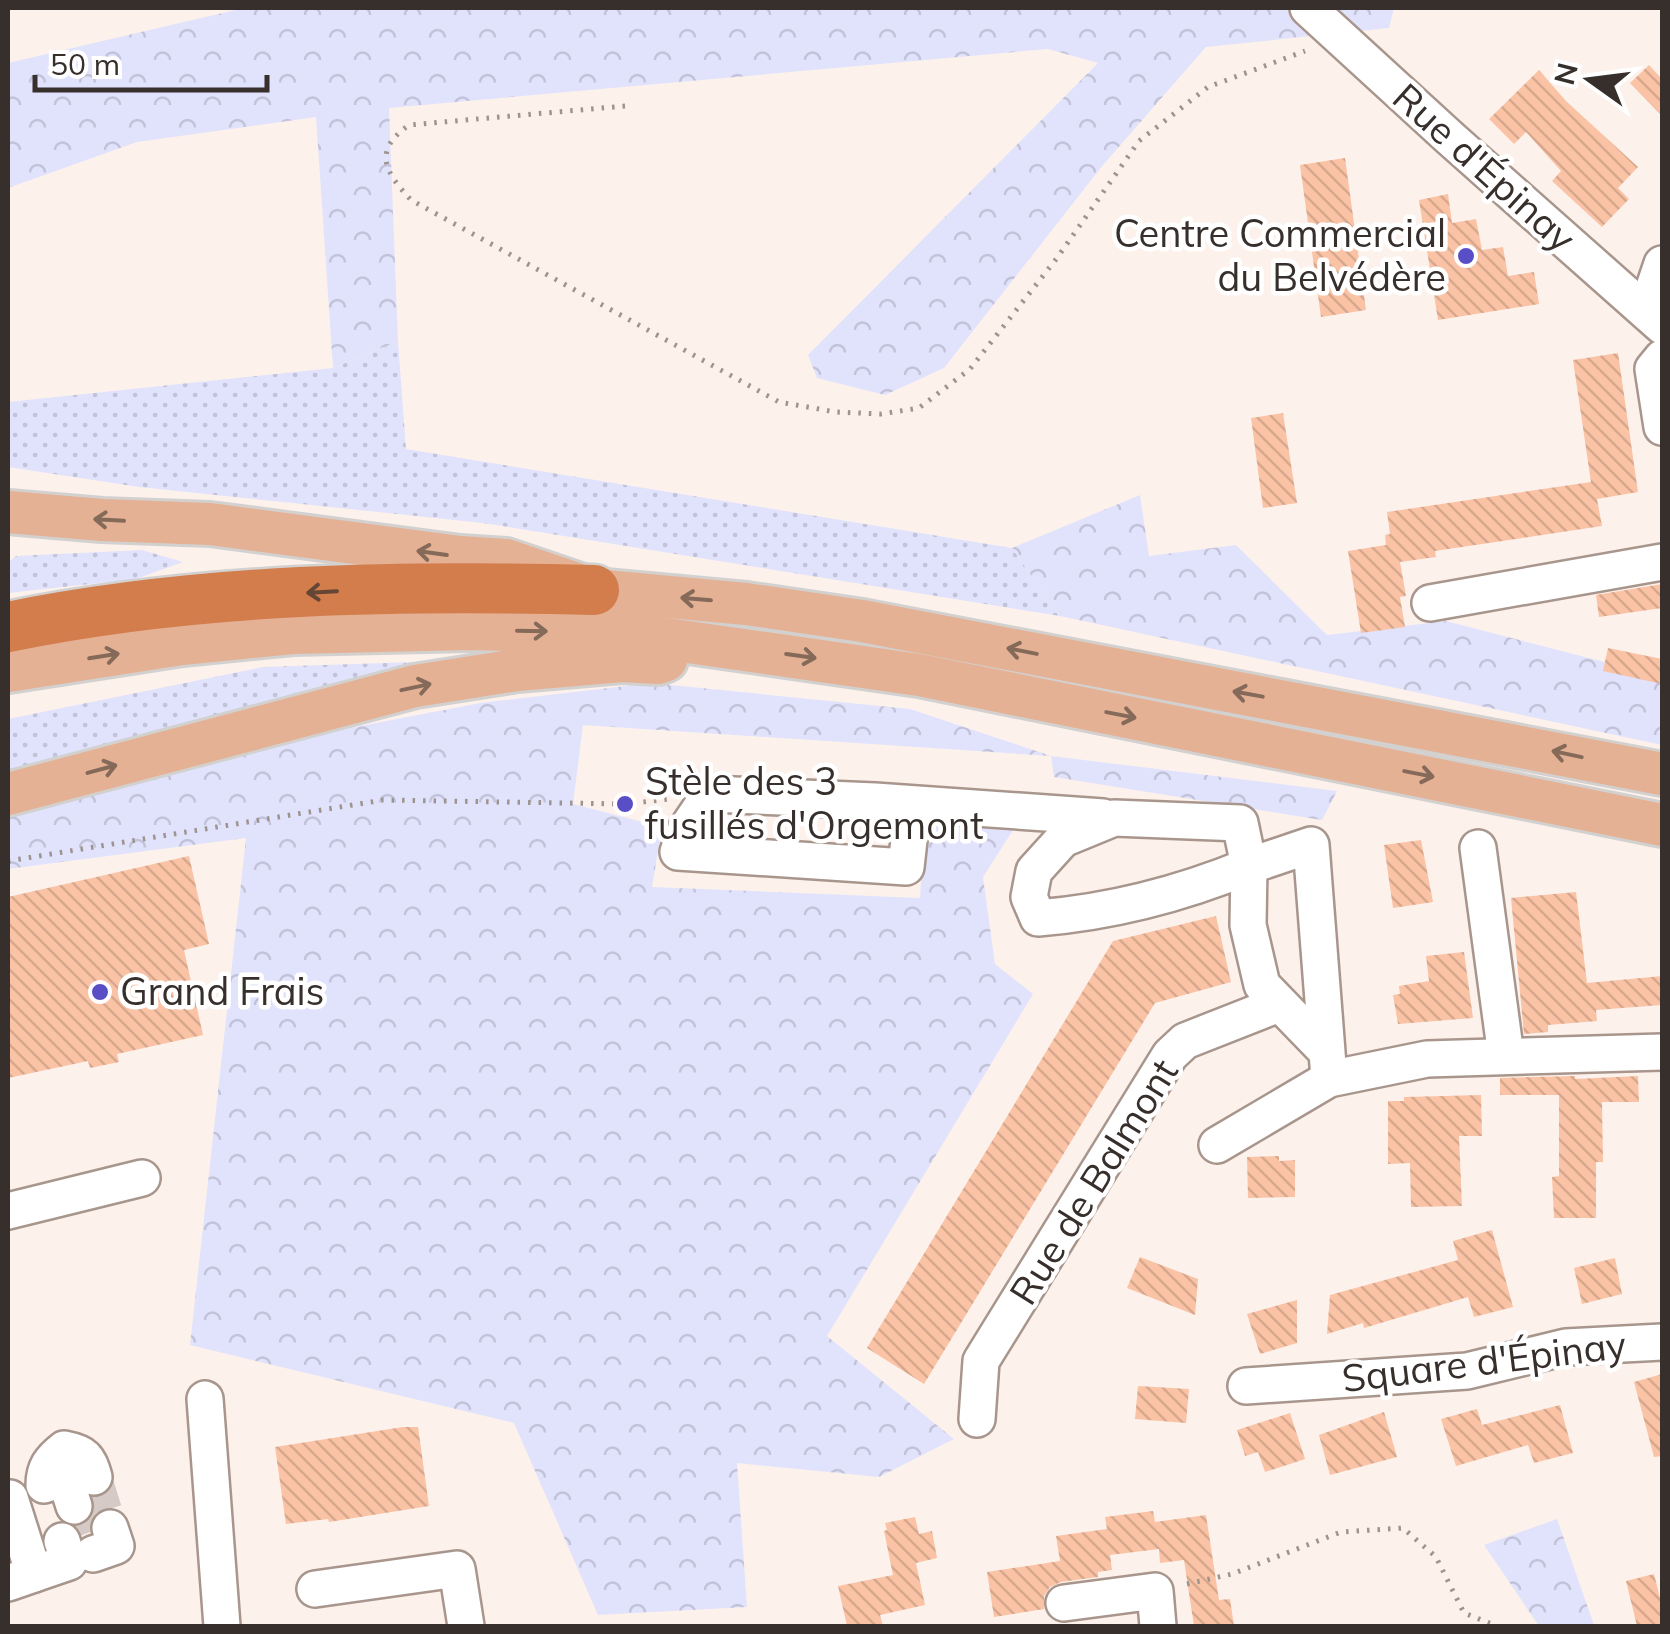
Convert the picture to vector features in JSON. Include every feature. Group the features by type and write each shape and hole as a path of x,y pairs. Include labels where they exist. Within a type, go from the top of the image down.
{"highway":[{"path":"8,627 73,614 286,594 436,586 594,590"}],"main road":[{"path":"8,512 210,524 506,560 594,590 862,620 1662,774"},
{"path":"8,671 182,644 292,633 625,633 919,674 1662,825"},
{"path":"8,794 415,686 518,670 622,661 658,663 705,642"}],"street":[{"name":"Rue d'Épinay","path":"1308,8 1654,319"},
{"path":"1654,319 1662,264"},
{"path":"1662,358 1653,369 1662,427"},
{"path":"1430,603 1662,562"},
{"path":"913,804 906,867 678,852 684,832 710,794 913,804 1114,818 1240,823 1249,866 1248,925 1262,985 1328,1066"},
{"path":"1114,818 1063,839 1034,870 1029,897 1038,918 1094,913 1201,886 1311,845 1328,1066"},
{"path":"1478,848 1506,1056"},
{"name":"Rue de Balmont","path":"977,1419 981,1361 1170,1054 1185,1041 1280,1004"},
{"path":"1217,1144 1328,1066 1427,1058 1662,1052"},
{"path":"8,1210 142,1178"},
{"name":"Square d'Épinay","path":"1246,1386 1467,1371 1566,1347 1662,1342"},
{"path":"206,1399 222,1626"},
{"path":"9,1499 76,1522 21,1579 9,1499"},
{"path":"315,1589 457,1569 466,1626"},
{"path":"1064,1603 1155,1591 1158,1626"}],"path":[{"path":"625,106 409,125 395,135 385,152 386,167 411,200 779,402 836,412 881,414 918,408 970,370 1058,258 1138,141 1208,87 1341,38"},
{"path":"8,861 383,800 625,804"},
{"path":"1155,1591 1232,1574 1341,1532 1403,1528 1436,1558 1464,1613 1497,1626"}],"green space":[{"path":"244,8 1394,8 1389,28 1206,47 1103,165 944,368 885,395 817,378 808,355 1098,63 1048,49 389,108 398,341 333,368 316,117 137,142 8,188 8,63"},
{"path":"398,341 406,449 1012,548 1060,616 483,523 139,487 8,467 8,402 333,368"},
{"path":"1140,495 1149,556 1236,545 1327,635 1446,621 1662,677 1662,745 1060,616 1012,548"},
{"path":"142,550 183,562 136,579 8,593 8,563 16,556"},
{"path":"445,661 8,780 8,719 263,667"},
{"path":"651,683 910,709 1051,756 583,725 573,804 662,827 652,887 920,898 925,818 1015,827 983,877 995,964 1033,994 827,1336 954,1439 879,1477 737,1463 747,1607 598,1615 514,1423 190,1345 246,838 8,869 8,813 252,747 480,703"},
{"path":"1051,756 1337,791 1322,820 1054,777"},
{"path":"1557,1519 1594,1625 1539,1626 1484,1545"}],"building":[{"path":"1649,65 1662,79 1662,116 1630,83"},
{"path":"1539,70 1566,101 1638,167 1618,188 1629,199 1602,227 1552,181 1561,171 1526,132 1514,144 1489,119"},
{"path":"1345,158 1366,310 1321,317 1300,165"},
{"name":"Centre Commercial du Belvédère","path":"1448,194 1452,223 1476,219 1482,250 1503,247 1508,276 1534,272 1539,304 1438,320 1419,200"},
{"path":"1618,353 1638,492 1597,499 1602,526 1435,551 1436,557 1400,562 1406,596 1400,597 1405,627 1361,633 1348,551 1386,545 1385,535 1390,534 1387,512 1591,482 1573,360"},
{"path":"1283,413 1297,503 1263,508 1251,418"},
{"path":"1662,584 1662,608 1599,617 1596,595"},
{"path":"1608,648 1662,659 1662,684 1603,671"},
{"path":"1421,840 1433,902 1393,908 1384,845"},
{"name":"Grand Frais","path":"189,856 209,944 184,950 203,1035 117,1054 119,1062 90,1068 88,1061 8,1078 8,897"},
{"path":"1576,892 1587,983 1662,976 1662,1005 1596,1010 1597,1021 1548,1025 1548,1032 1524,1034 1511,898"},
{"path":"1216,916 1231,982 1155,1003 924,1384 867,1348 1113,941"},
{"path":"1464,952 1473,1018 1398,1024 1393,995 1400,994 1399,986 1429,981 1426,956"},
{"path":"1638,1076 1639,1102 1602,1102 1603,1162 1596,1162 1596,1218 1554,1218 1552,1177 1559,1176 1559,1095 1500,1095 1500,1078"},
{"path":"1481,1095 1482,1136 1459,1136 1462,1206 1411,1207 1410,1163 1388,1164 1388,1101"},
{"path":"1279,1156 1279,1161 1295,1160 1295,1197 1248,1198 1247,1157"},
{"path":"1492,1230 1513,1307 1474,1317 1468,1297 1364,1328 1363,1323 1327,1334 1330,1295 1458,1260 1453,1241"},
{"path":"1140,1257 1198,1279 1195,1315 1127,1288"},
{"path":"1615,1258 1622,1294 1582,1304 1574,1268"},
{"path":"1297,1300 1297,1343 1260,1354 1247,1314"},
{"path":"1662,1374 1662,1456 1654,1457 1634,1382"},
{"path":"1138,1386 1189,1389 1186,1423 1135,1419"},
{"path":"1560,1405 1573,1453 1534,1463 1528,1445 1456,1466 1441,1419 1477,1409 1482,1425"},
{"path":"1384,1412 1397,1457 1330,1475 1319,1435"},
{"path":"1290,1413 1305,1459 1265,1472 1258,1452 1245,1456 1237,1430"},
{"path":"418,1427 429,1506 329,1522 328,1519 286,1524 275,1447"},
{"path":"108,1493 112,1507 95,1513 90,1532 82,1534 77,1527 90,1519 95,1510 94,1498"},
{"path":"1153,1511 1155,1522 1206,1515 1219,1600 1230,1599 1234,1626 1194,1626 1184,1560 1160,1563 1159,1549 1110,1555 1112,1570 1098,1572 1098,1577 1050,1587 1044,1596 1044,1609 994,1617 987,1572 1060,1561 1056,1536 1107,1529 1105,1517"},
{"path":"915,1517 919,1534 932,1531 937,1558 916,1563 925,1605 880,1615 883,1626 847,1626 838,1586 893,1575 885,1523"},
{"path":"1654,1574 1662,1606 1662,1626 1637,1626 1626,1581"}],"tunnel":[{"path":"94,1477 110,1528"},
{"path":"74,1506 85,1534"}],"place":[{"name":"Centre Commercial du Belvédère","path":"1466,256"},
{"name":"Stèle des 3 fusillés d'Orgemont","path":"625,804"},
{"name":"Grand Frais","path":"100,992"}]}
